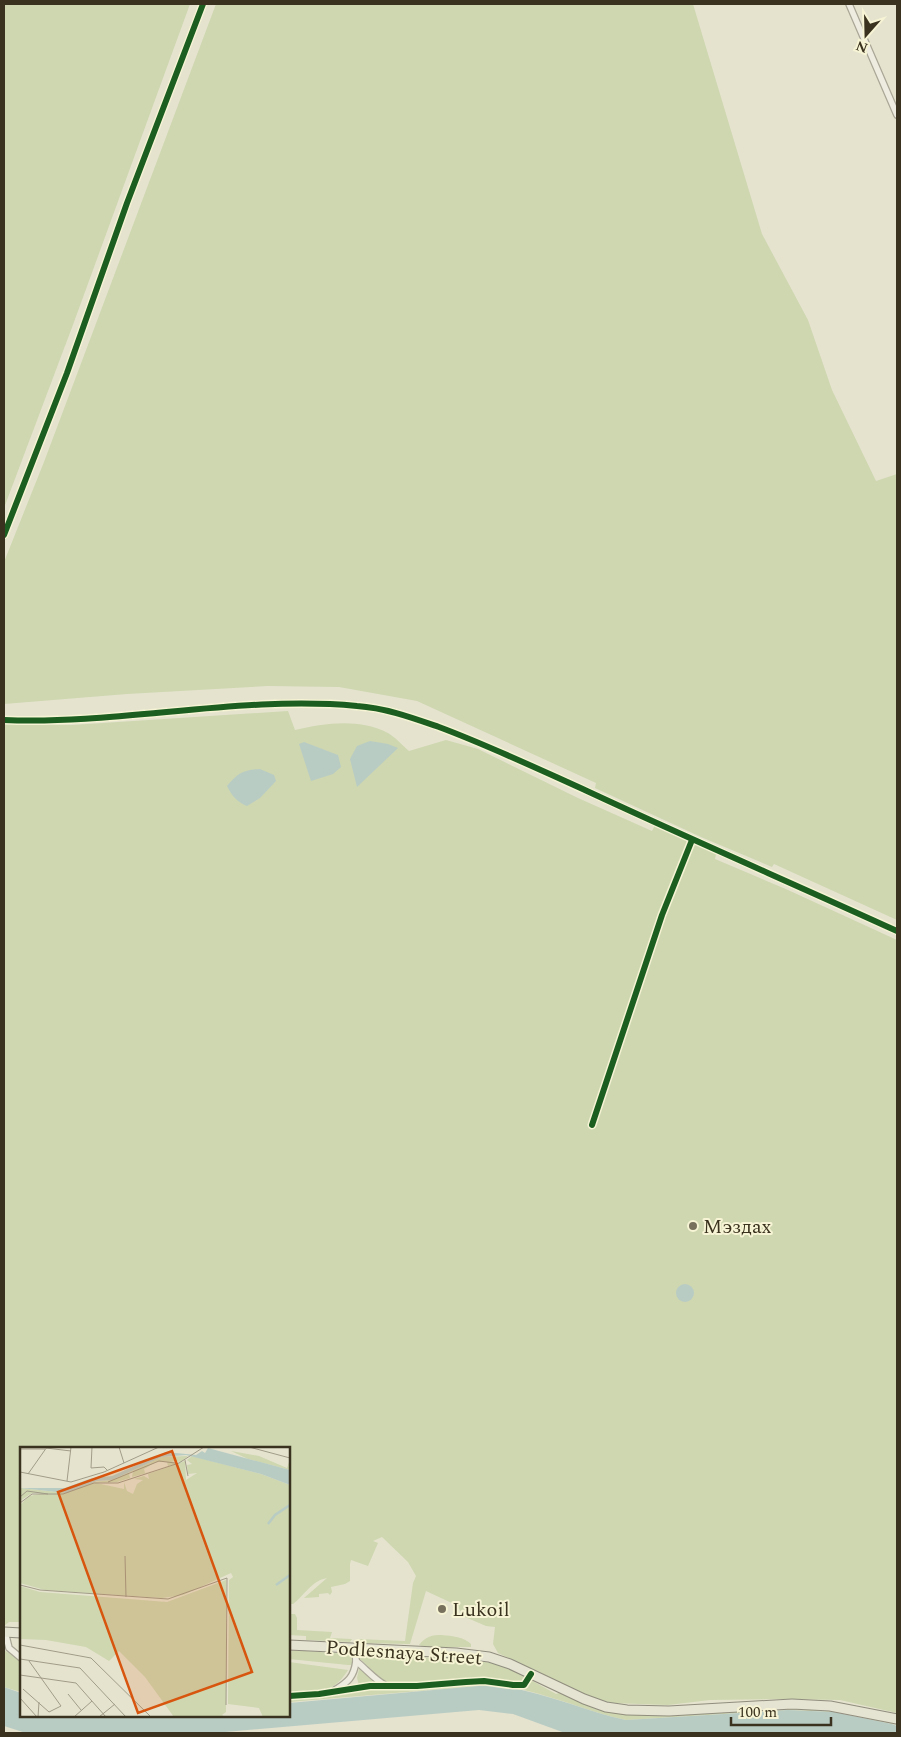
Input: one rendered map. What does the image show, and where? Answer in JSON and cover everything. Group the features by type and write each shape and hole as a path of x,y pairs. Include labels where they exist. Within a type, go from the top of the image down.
{"main road":[{"path":"4,1632 20,1633"},
{"name":"Podlesnaya Street","path":"290,1646 456,1653 489,1657 584,1699 606,1707 627,1710 669,1711 792,1704 830,1706 869,1712 897,1719"}],"street":[{"path":"4,535 67,373 127,204 203,4"},
{"path":"849,4 897,115"},
{"path":"4,720 95,718 221,707 306,703 360,706 405,715 471,739 897,931"},
{"path":"592,1125 662,915 692,840"},
{"path":"4,1632 9,1648 20,1655"},
{"path":"331,1692 347,1683 351,1678 356,1662 355,1649"},
{"path":"356,1662 371,1673 380,1683 389,1687"},
{"path":"290,1696 319,1694 370,1686 389,1687 484,1681 524,1685 531,1674"}],"green space":[{"path":"4,4 190,4 4,508"},
{"path":"216,4 693,4 762,234 808,320 832,390 876,481 897,474 897,920 774,864 772,867 701,837 595,788 596,783 417,701 339,687 268,686 127,694 4,704 4,562 44,462"},
{"path":"288,711 295,730 318,725 342,723 366,725 388,733 409,751 446,740 478,749 578,798 652,831 655,825 716,854 715,859 897,940 897,1713 840,1700 710,1700 668,1705 612,1703 591,1697 498,1653 493,1644 495,1627 486,1626 465,1617 456,1605 426,1591 410,1644 357,1643 358,1639 405,1641 413,1583 416,1576 408,1562 382,1537 373,1541 378,1543 368,1566 351,1560 350,1581 331,1587 332,1592 330,1595 328,1593 319,1594 319,1597 304,1598 327,1578 321,1580 312,1585 293,1604 290,1604 290,1447 20,1447 20,1622 9,1622 4,1626 4,724 72,725"},
{"path":"290,1614 295,1614 297,1618 297,1630 332,1632 330,1638 352,1639 350,1642 306,1640 306,1636 290,1635"},
{"path":"442,1635 458,1637 471,1644 471,1647 425,1647 419,1645 429,1637"},
{"path":"4,1650 20,1660 20,1692 4,1687"},
{"path":"292,1650 348,1654 354,1661 352,1665 348,1665 290,1659"},
{"path":"362,1655 462,1659 493,1663 511,1669 556,1694 559,1693 570,1697 658,1715 758,1709 831,1710 889,1721 897,1725 835,1712 788,1710 626,1720 541,1694 489,1685 290,1702 290,1698 323,1696 372,1688 383,1689 373,1671 360,1659"},
{"path":"290,1662 348,1670 336,1684 323,1690 290,1691"},
{"path":"359,1669 363,1669 371,1676 373,1683 359,1685 357,1678"}],"shaded area":[{"path":"370,741 398,748 357,787 350,759 357,746"},
{"path":"304,742 338,755 341,767 333,774 311,781 299,744"},
{"path":"260,769 274,775 276,781 260,798 247,806 240,803 227,786 241,773"},
{"path":"685,1284 691,1287 694,1293 691,1299 685,1302 679,1299 676,1293 679,1287"},
{"path":"489,1685 524,1690 626,1720 788,1710 834,1712 892,1724 897,1726 897,1733 565,1733 513,1714 479,1710 214,1733 26,1733 4,1726 4,1687 20,1693 20,1717 290,1717 290,1703"}],"cycle path":[{"path":"4,535 67,373 127,203 203,4"},
{"path":"4,720 92,718 269,704 357,706 389,711 439,727 495,750 897,931"},
{"path":"592,1125 662,915 692,840"},
{"path":"290,1696 319,1694 370,1686 417,1686 484,1681 524,1685 531,1674"}],"place":[{"name":"Мэздах","path":"693,1226"},
{"name":"Lukoil","path":"442,1609"}]}
